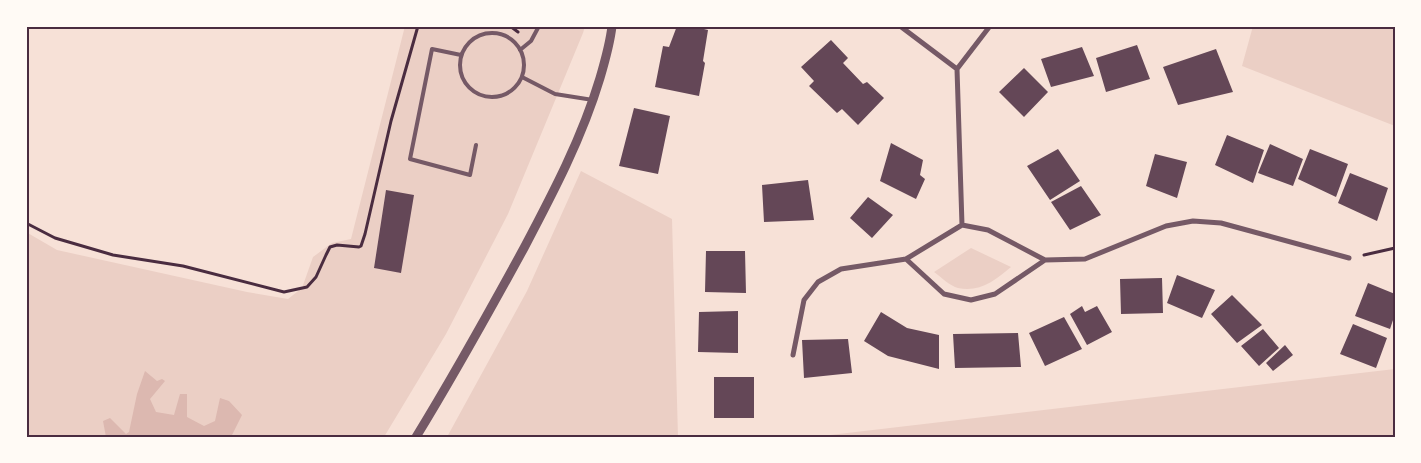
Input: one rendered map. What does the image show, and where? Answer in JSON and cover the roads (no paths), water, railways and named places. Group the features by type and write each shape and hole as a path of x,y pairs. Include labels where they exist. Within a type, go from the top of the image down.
{"street":[{"path":"416,437 457,370 550,200 575,147 594,100 610,44 612,26"},
{"path":"900,26 957,69"},
{"path":"962,224 957,69 990,26"},
{"path":"793,355 804,300 818,282 841,270 906,259 962,224 988,230 1044,260 1085,259 1166,226 1193,221 1221,223 1349,258"},
{"path":"906,259 944,294 970,300 995,294 1044,260"}],"lane":[{"path":"520,50 531,41 538,26"},
{"path":"496,33 516,43 520,50 524,62 524,72 520,82 513,90 505,95 494,98 484,97 475,93 467,86 462,77 461,55 467,45 475,38 485,34 496,33"},
{"path":"461,55 432,49 410,159 470,175 476,145"},
{"path":"522,77 555,94 594,100"}]}
